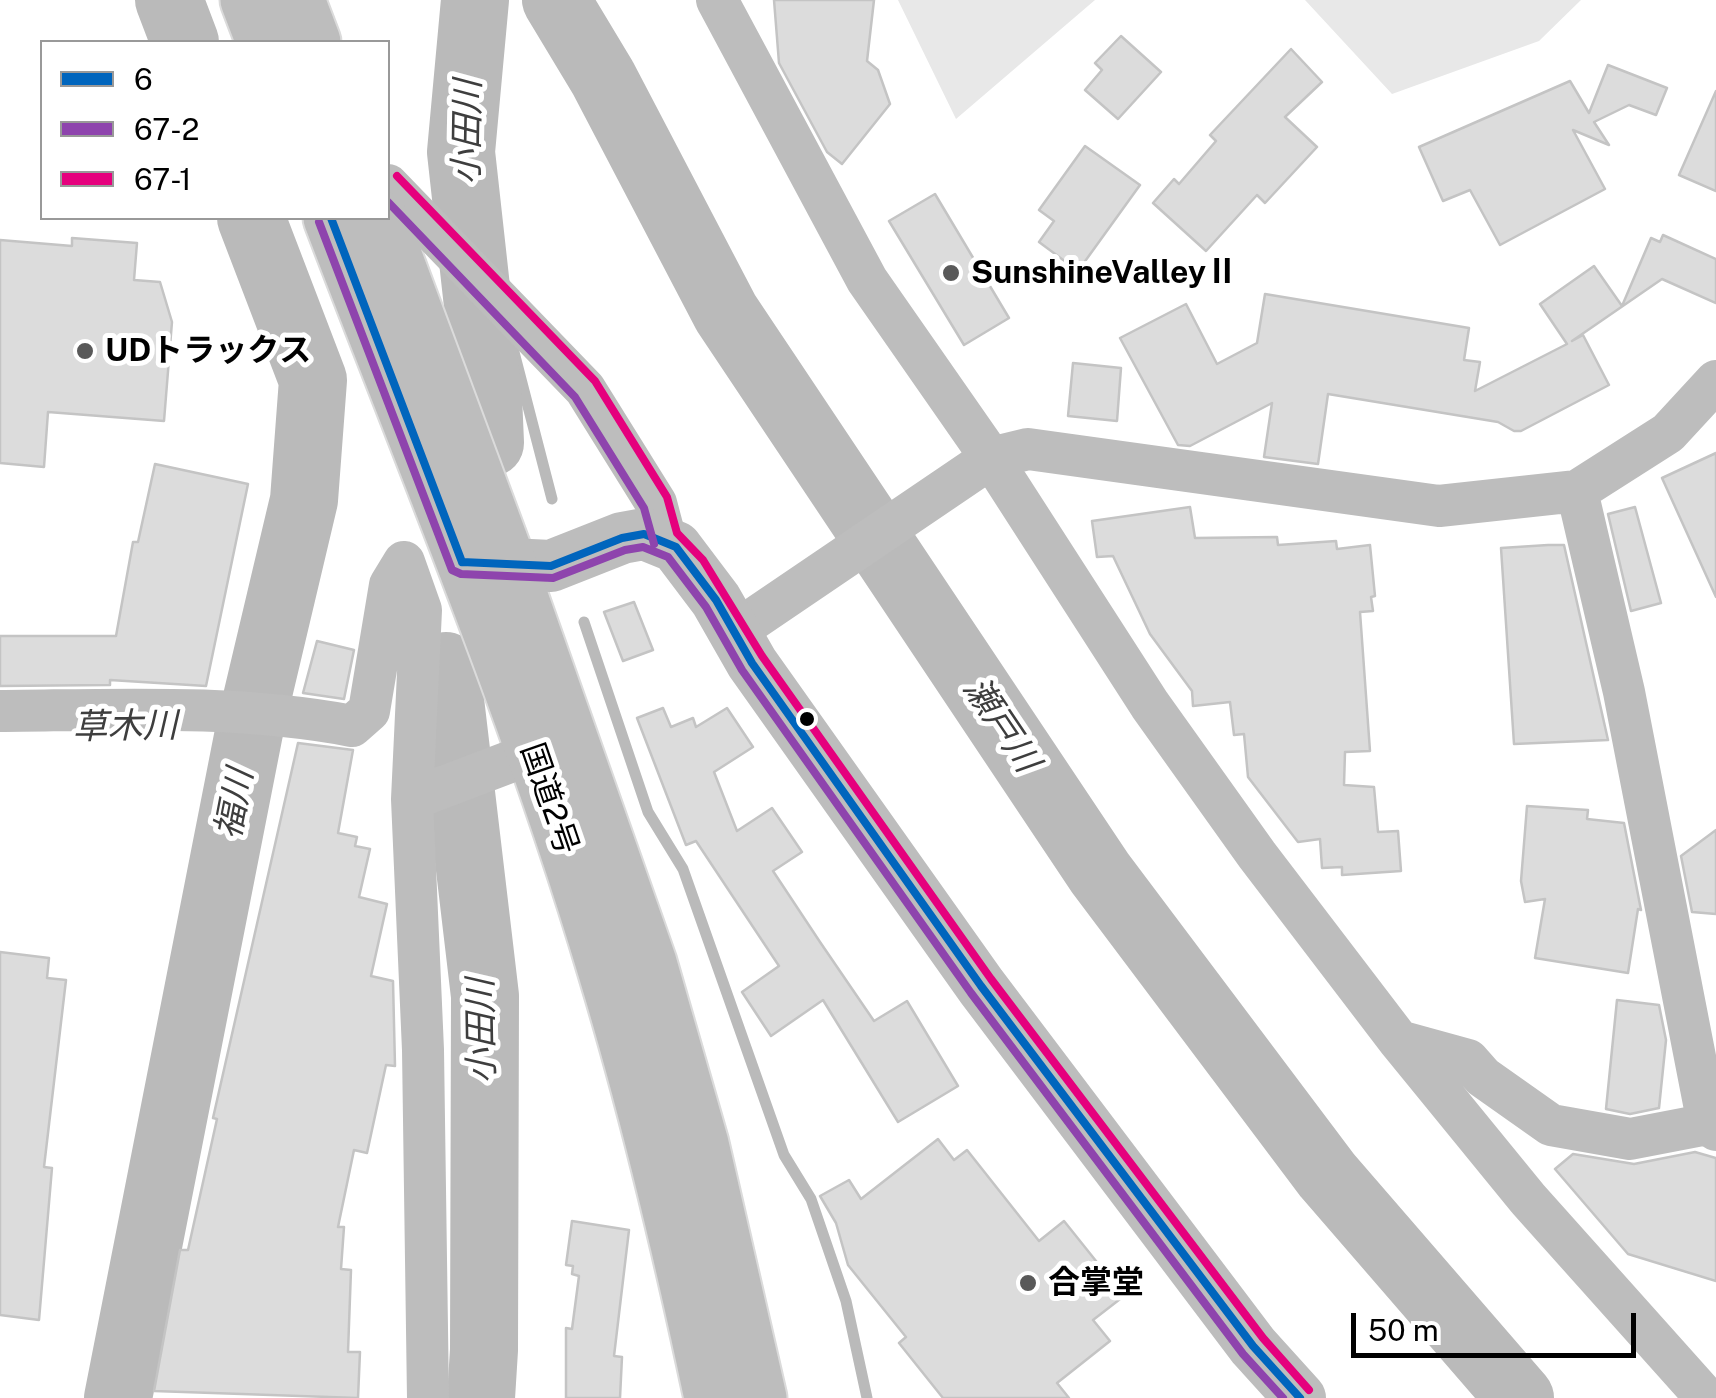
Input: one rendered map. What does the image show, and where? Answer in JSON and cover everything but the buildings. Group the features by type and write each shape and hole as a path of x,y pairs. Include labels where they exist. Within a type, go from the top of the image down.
{"highway":[{"path":"248,0 263,40"},
{"path":"297,0 312,40"},
{"name":"国道2号","path":"332,220 485,563 552,745 649,962 701,1144 759,1398"},
{"name":"国道2号","path":"404,222 485,563"},
{"name":"国道2号","path":"552,745 712,1398"}],"street":[{"path":"718,0 866,280 984,463 1150,705 1398,1041 1528,1198 1706,1398"},
{"path":"390,190 404,222 586,389 656,504 666,541"},
{"path":"750,622 984,463 1028,449 1438,506 1577,491 1668,433 1716,381"},
{"path":"1398,1041 1468,1060 1482,1077 1551,1125 1630,1139 1712,1127 1624,692 1577,491"},
{"path":"404,562 551,566 622,538 644,534 666,541 693,566 750,622 981,986 1253,1346 1300,1398"},
{"path":"0,711 224,710 300,716 352,726 369,711 390,585 404,562"},
{"path":"404,562 421,610 428,1398"},
{"path":"421,796 552,745"}],"shaded area":[{"path":"898,0 1095,0 956,119"},
{"path":"1305,0 1581,0 1539,41 1392,94"}],"waterway":[{"name":"福川","path":"169,0 184,40"},
{"name":"小田川","path":"475,0 461,152 490,443"},
{"name":"瀬戸川","path":"556,0 603,78 726,313 1100,873 1327,1175 1520,1398"},
{"path":"464,183 490,268"},
{"name":"福川","path":"118,1398 249,732 304,500 313,380 252,220"},
{"path":"508,329 552,499"},
{"path":"584,622 648,812 683,869 784,1155 811,1199 846,1301 867,1398"},
{"name":"小田川","path":"446,666 485,996 481,1398"}],"transit line":[{"name":"67-1","path":"397,176 595,381 667,497 677,533 703,560 762,656 991,979 1263,1338 1309,1390"},
{"name":"67-2","path":"390,204 575,397 644,508 654,544"},
{"name":"6","path":"332,220 462,562"},
{"name":"67-2","path":"319,222 452,570 461,574 553,578 625,550 643,547 668,557 706,607 742,670 971,993 1243,1354 1283,1398"},
{"name":"6","path":"462,562 551,566 622,538 644,534 676,547 716,600 752,663 981,986 1253,1346 1300,1398"}],"place":[{"name":"SunshineValleyⅡ","path":"951,273"},
{"name":"UDトラックス","path":"85,351"},
{"name":"合掌堂","path":"1028,1283"}],"water label":[{"name":"草木川","path":"125,727"}]}
